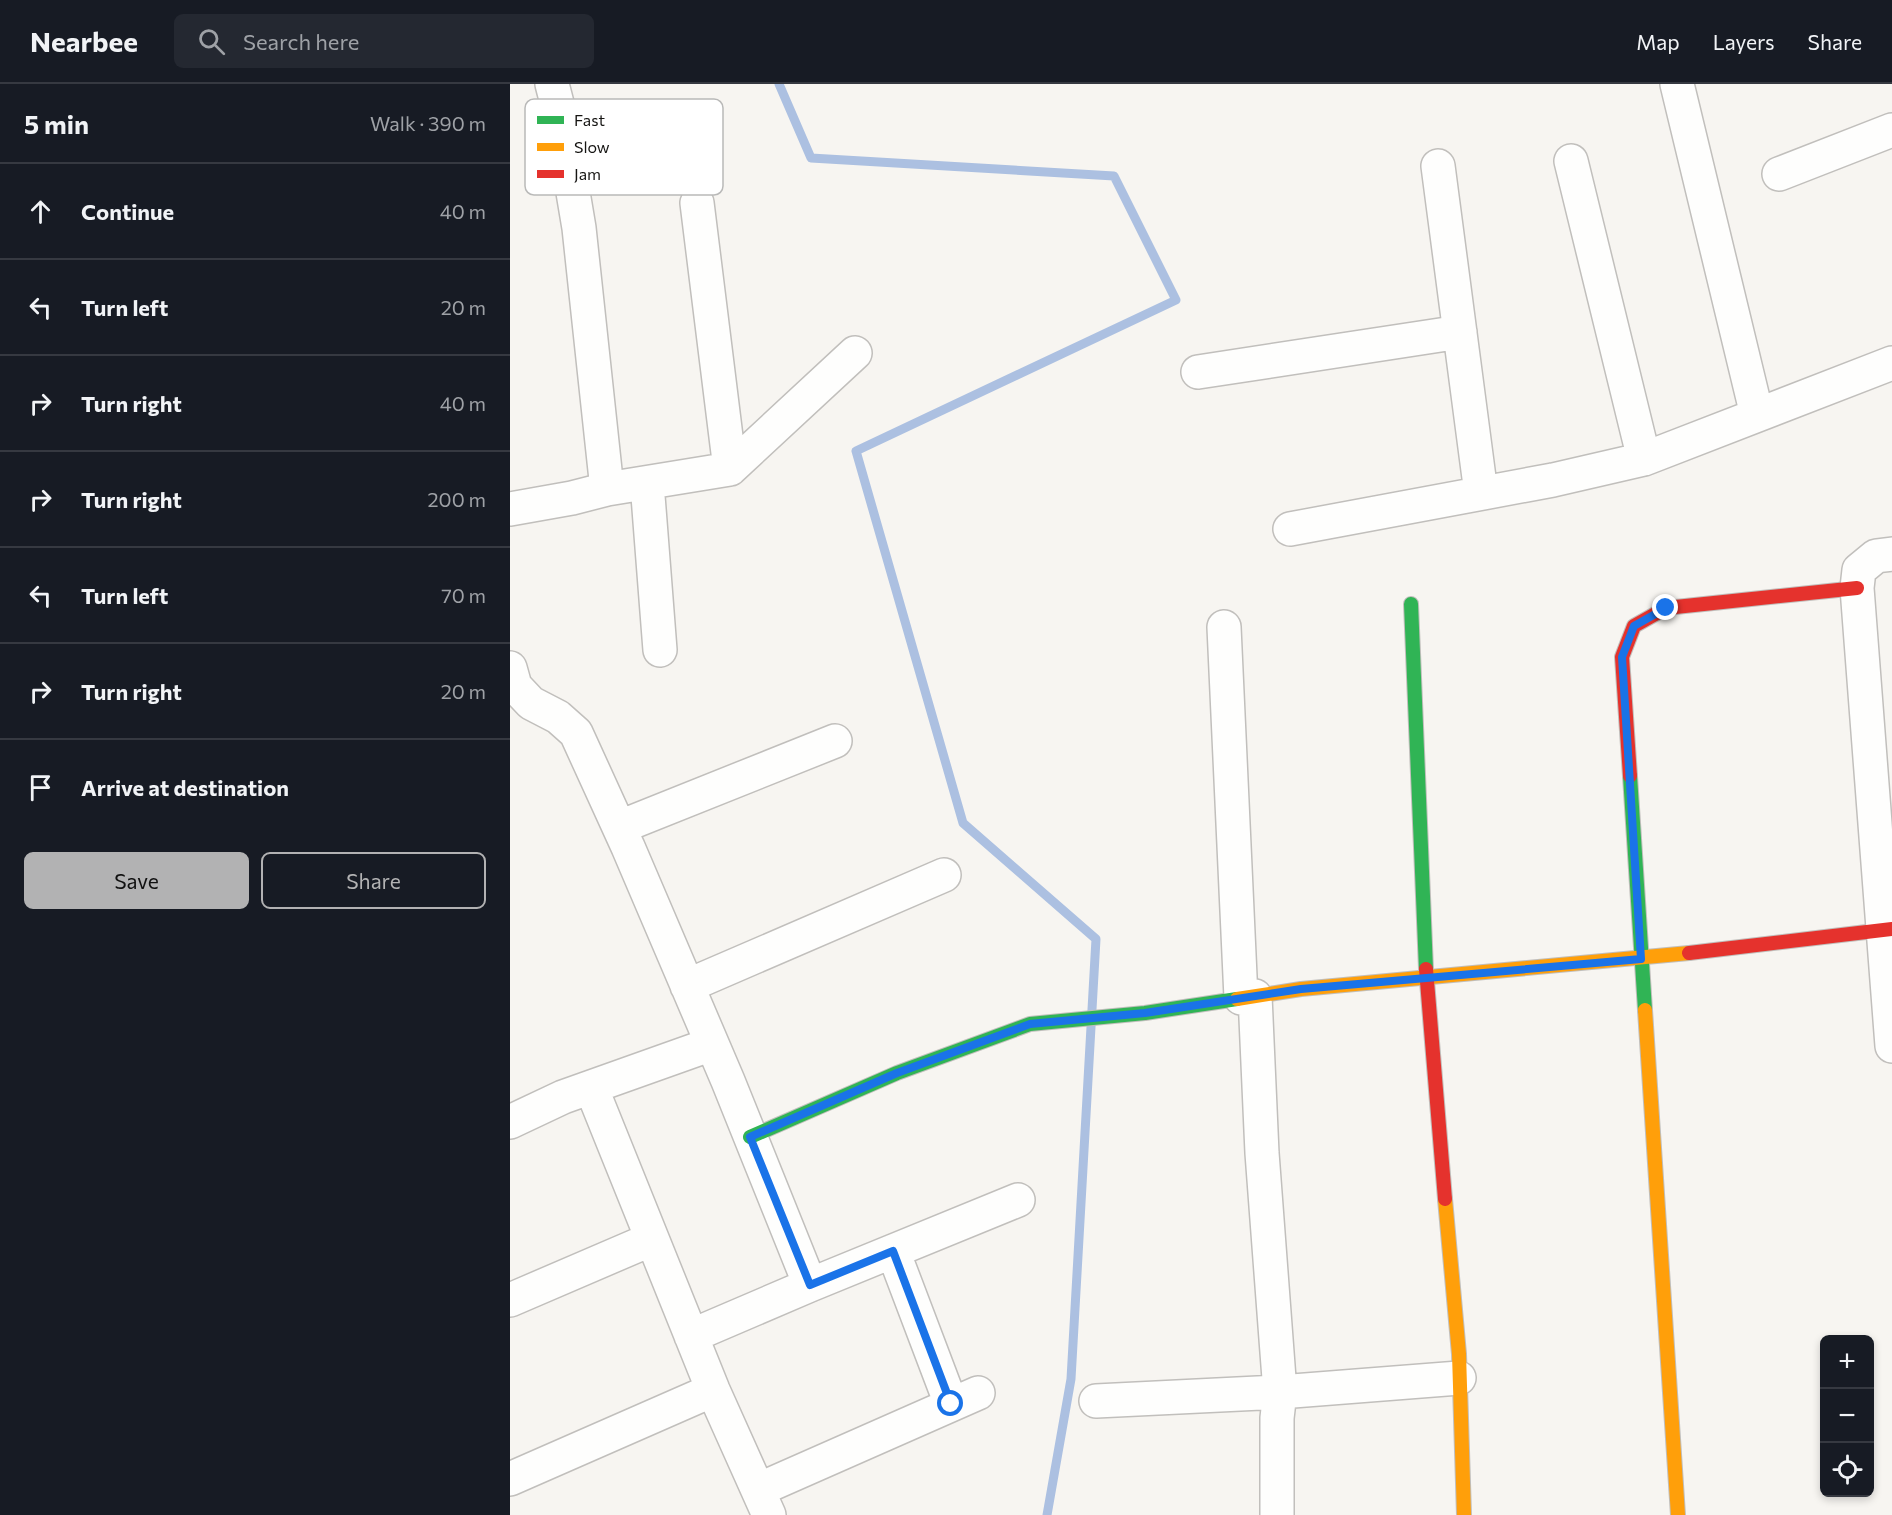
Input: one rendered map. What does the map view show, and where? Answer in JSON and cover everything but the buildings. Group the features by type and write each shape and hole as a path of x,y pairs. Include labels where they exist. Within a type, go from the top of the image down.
{"street":[{"path":"552,84 556,99"},
{"path":"1677,84 1757,415"},
{"path":"1779,174 1892,130"},
{"path":"1571,161 1644,459"},
{"path":"1438,166 1481,493"},
{"path":"573,195 607,489"},
{"path":"697,203 730,470"},
{"path":"1198,372 1460,332"},
{"path":"510,508 572,498 607,489 730,470 855,353"},
{"path":"1290,530 1553,480 1644,459 1892,363"},
{"path":"647,483 660,650"},
{"path":"1892,554 1876,556 1859,570 1857,588 1888,930 1892,1046"},
{"path":"1678,1515 1622,657 1634,626 1666,608 1857,588"},
{"path":"1412,604 1426,978 1458,1342 1464,1515"},
{"path":"1224,627 1248,997 1280,1392 1276,1418 1277,1515"},
{"path":"510,668 515,686 531,702 558,717 576,733 620,827 712,1044 810,1285"},
{"path":"620,827 835,741"},
{"path":"687,986 944,874"},
{"path":"750,1137 897,1073 1030,1024 1145,1013 1301,989 1641,959 1888,930"},
{"path":"510,1122 563,1097 712,1044"},
{"path":"591,1087 713,1390 764,1502 965,1398 893,1251"},
{"path":"692,1336 1018,1200"},
{"path":"510,1300 652,1239"},
{"path":"1096,1401 1280,1392 1459,1378"},
{"path":"510,1479 713,1390"}],"waterway":[{"path":"779,84 811,158 1114,176 1176,300 856,451 963,823 1096,939 1071,1379 1047,1515"}],"traffic: fast":[{"path":"1411,604 1426,969"},
{"path":"1630,776 1645,1010"},
{"path":"750,1137 897,1073 1030,1024 1145,1013 1237,999"}],"traffic: slow":[{"path":"1237,999 1301,989 1689,953"},
{"path":"1645,1010 1678,1515"},
{"path":"1445,1199 1459,1354 1464,1515"}],"traffic: jam":[{"path":"1630,776 1622,657 1634,626 1666,608 1857,588"},
{"path":"1689,953 1892,929"},
{"path":"1426,969 1445,1199"}],"route":[{"path":"951,1404 893,1251 810,1285 750,1137 897,1073 1030,1024 1145,1013 1301,989 1641,959 1622,657 1634,626 1666,608"}]}
